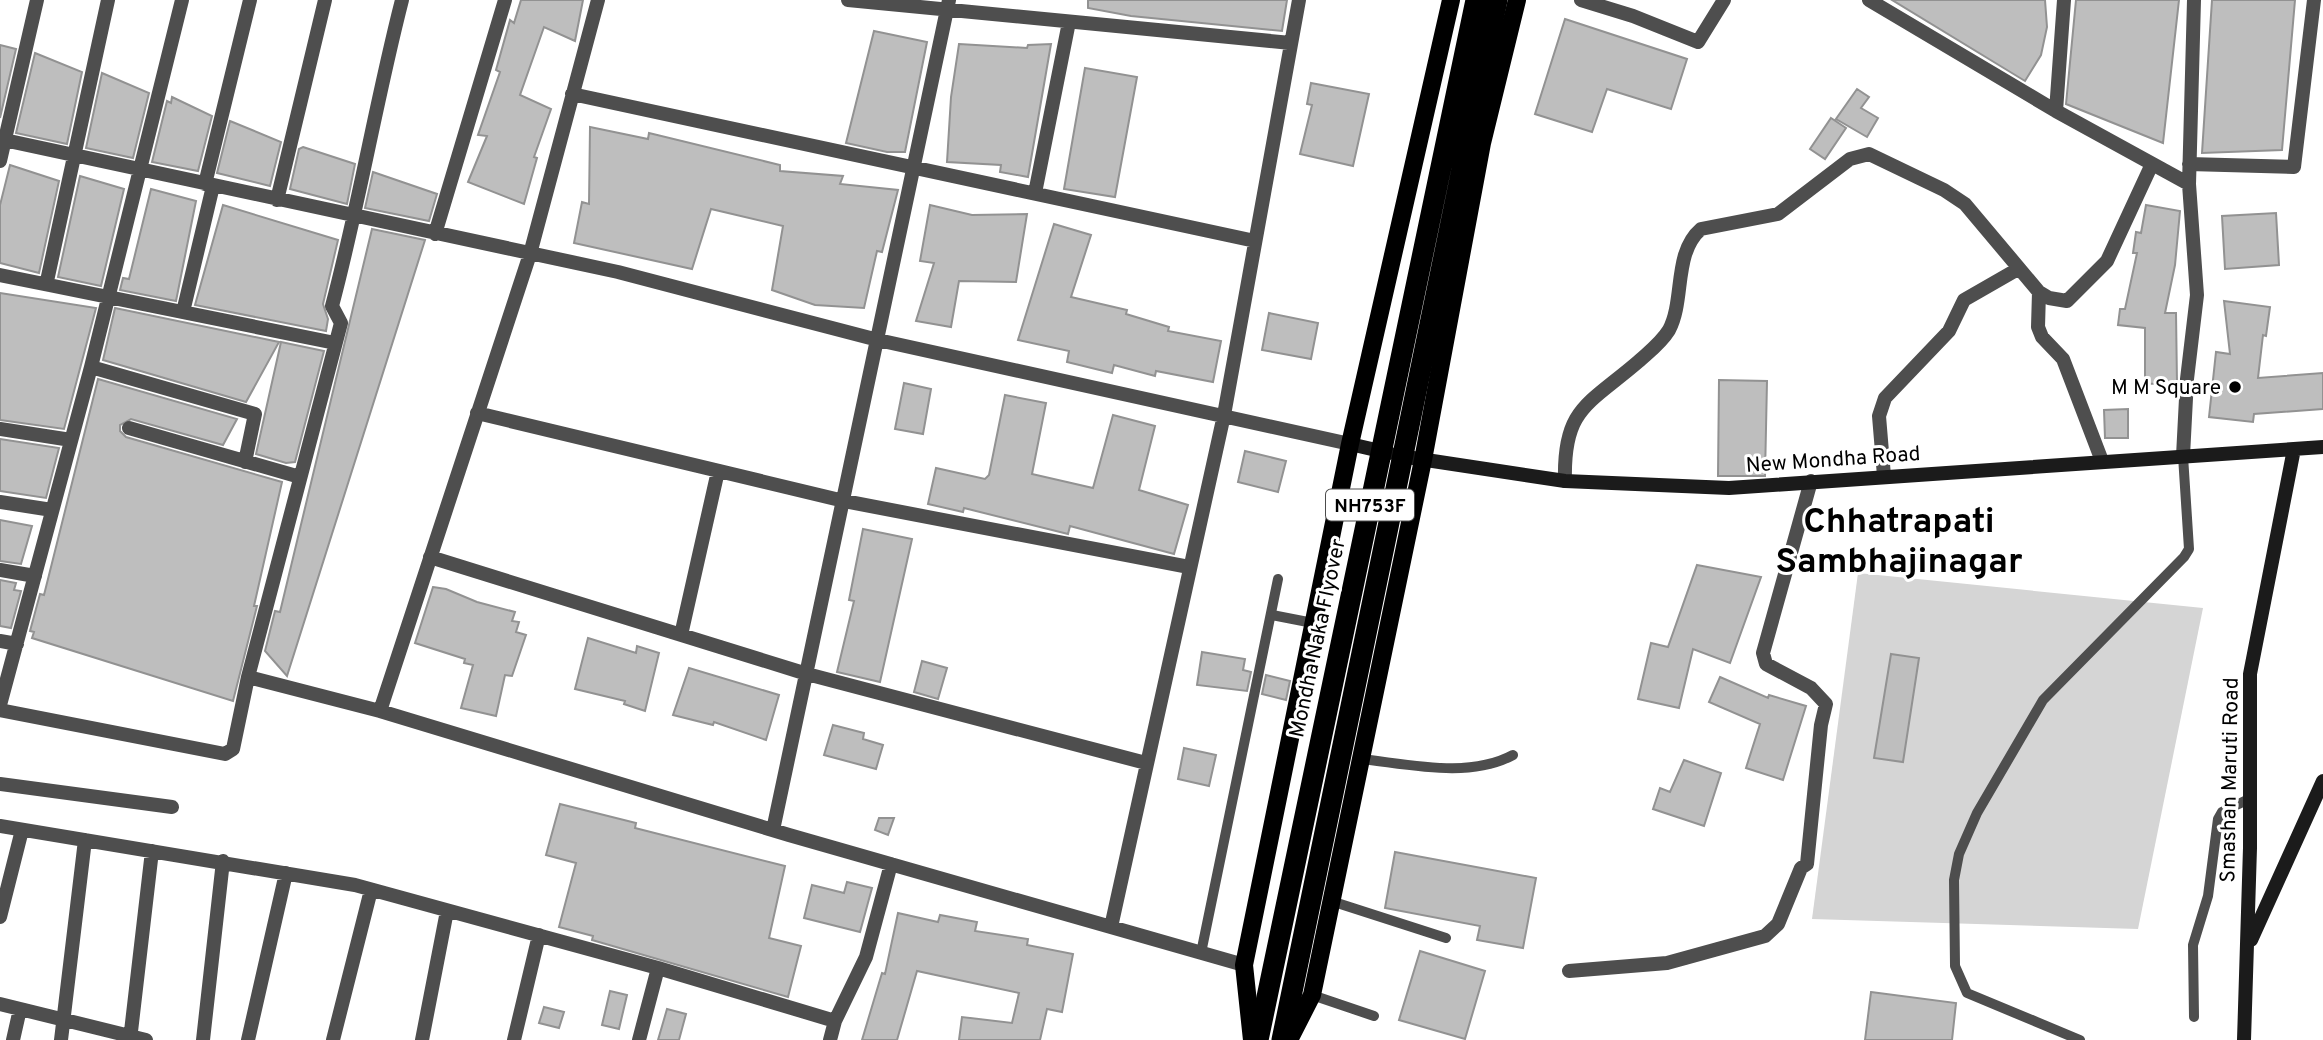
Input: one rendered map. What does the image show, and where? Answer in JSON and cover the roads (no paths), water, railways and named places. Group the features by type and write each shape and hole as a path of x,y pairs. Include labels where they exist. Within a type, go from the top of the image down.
{"highway":[{"name":"Mondha Naka Flyover","path":"1258,1040 1476,0"},
{"name":"NH753F","path":"1282,1040 1302,997 1497,0"}],"main road":[{"path":"1252,1040 1244,965 1350,444 1451,0"},
{"path":"1289,1040 1331,901 1423,460 1482,143 1517,0"}],"street":[{"path":"0,161 2,140 37,0"},
{"path":"49,285 47,274 108,0"},
{"path":"0,705 91,367 181,0"},
{"path":"183,312 250,0"},
{"path":"277,200 325,0"},
{"path":"0,710 225,754 233,750 248,677 341,323 332,306 356,217 387,58 402,0"},
{"path":"435,234 505,0"},
{"path":"380,711 530,254 598,0"},
{"path":"848,0 948,5 1069,22 1291,44"},
{"path":"1111,927 1224,415 1299,0"},
{"path":"1581,0 1633,16 1698,42 1724,0"},
{"path":"1868,0 2056,111 2189,184"},
{"path":"2056,111 2064,0"},
{"path":"2183,456 2187,379 2197,295 2189,184 2194,0"},
{"path":"2189,164 2294,167 2314,0"},
{"path":"773,830 948,5"},
{"path":"1035,193 1069,22"},
{"path":"572,94 1255,241"},
{"path":"2,140 618,272 878,340 1350,444"},
{"path":"1565,481 1564,449 1576,415 1658,344 1669,329 1687,246 1694,234 1710,226 1778,214 1859,154 1879,158 1965,204 2039,292 2049,298 2067,301 2106,261 2152,164"},
{"path":"1884,476 1879,416 1885,398 1949,331 1964,300 2018,269"},
{"path":"0,275 335,343"},
{"path":"2039,292 2038,327 2042,337 2063,359 2102,461"},
{"path":"91,367 255,414 245,461"},
{"path":"477,414 844,501 1189,567"},
{"path":"129,428 300,477"},
{"path":"0,429 71,440"},
{"name":"New Mondha Road","path":"1350,444 1423,460 1565,481 1729,488 2323,447"},
{"name":"Smashan Maruti Road","path":"2245,1040 2251,798 2250,674 2294,449"},
{"path":"681,635 718,471"},
{"path":"1569,971 1667,962 1765,936 1778,924 1801,868 1807,864 1821,725 1826,704 1811,688 1766,664 1763,653 1811,481"},
{"path":"0,502 52,510"},
{"path":"430,557 807,674 1146,763"},
{"path":"0,570 35,576"},
{"path":"0,641 16,644"},
{"path":"248,677 380,711 773,830 1244,965"},
{"path":"2248,948 2323,781"},
{"path":"0,784 172,807"},
{"path":"0,826 223,861 371,890 658,968 835,1021"},
{"path":"0,917 22,830"},
{"path":"61,1040 85,840"},
{"path":"130,1038 152,850"},
{"path":"203,1040 223,861"},
{"path":"830,1040 835,1021 866,957 891,864"},
{"path":"248,1040 286,873"},
{"path":"333,1040 371,890"},
{"path":"422,1040 447,911"},
{"path":"514,1040 538,936"},
{"path":"639,1040 658,968"},
{"path":"0,1004 146,1040"},
{"path":"13,1040 20,1009"}],"lane":[{"path":"2080,1040 1967,993 1955,967 1954,880 1959,854 1976,813 2043,700 2189,549 2183,456"},
{"path":"1201,953 1278,579"},
{"path":"1272,615 1313,623"},
{"path":"1361,759 1431,767 1479,766 1501,762 1513,755"},
{"path":"2193,1017 2193,945 2206,910 2218,819 2222,811 2251,798"},
{"path":"1331,901 1446,939"},
{"path":"1302,997 1374,1016"}],"place":[{"name":"M M Square","path":"2235,387"}],"district":[{"name":"Chhatrapati Sambhajinagar","path":"1899,540"}]}
